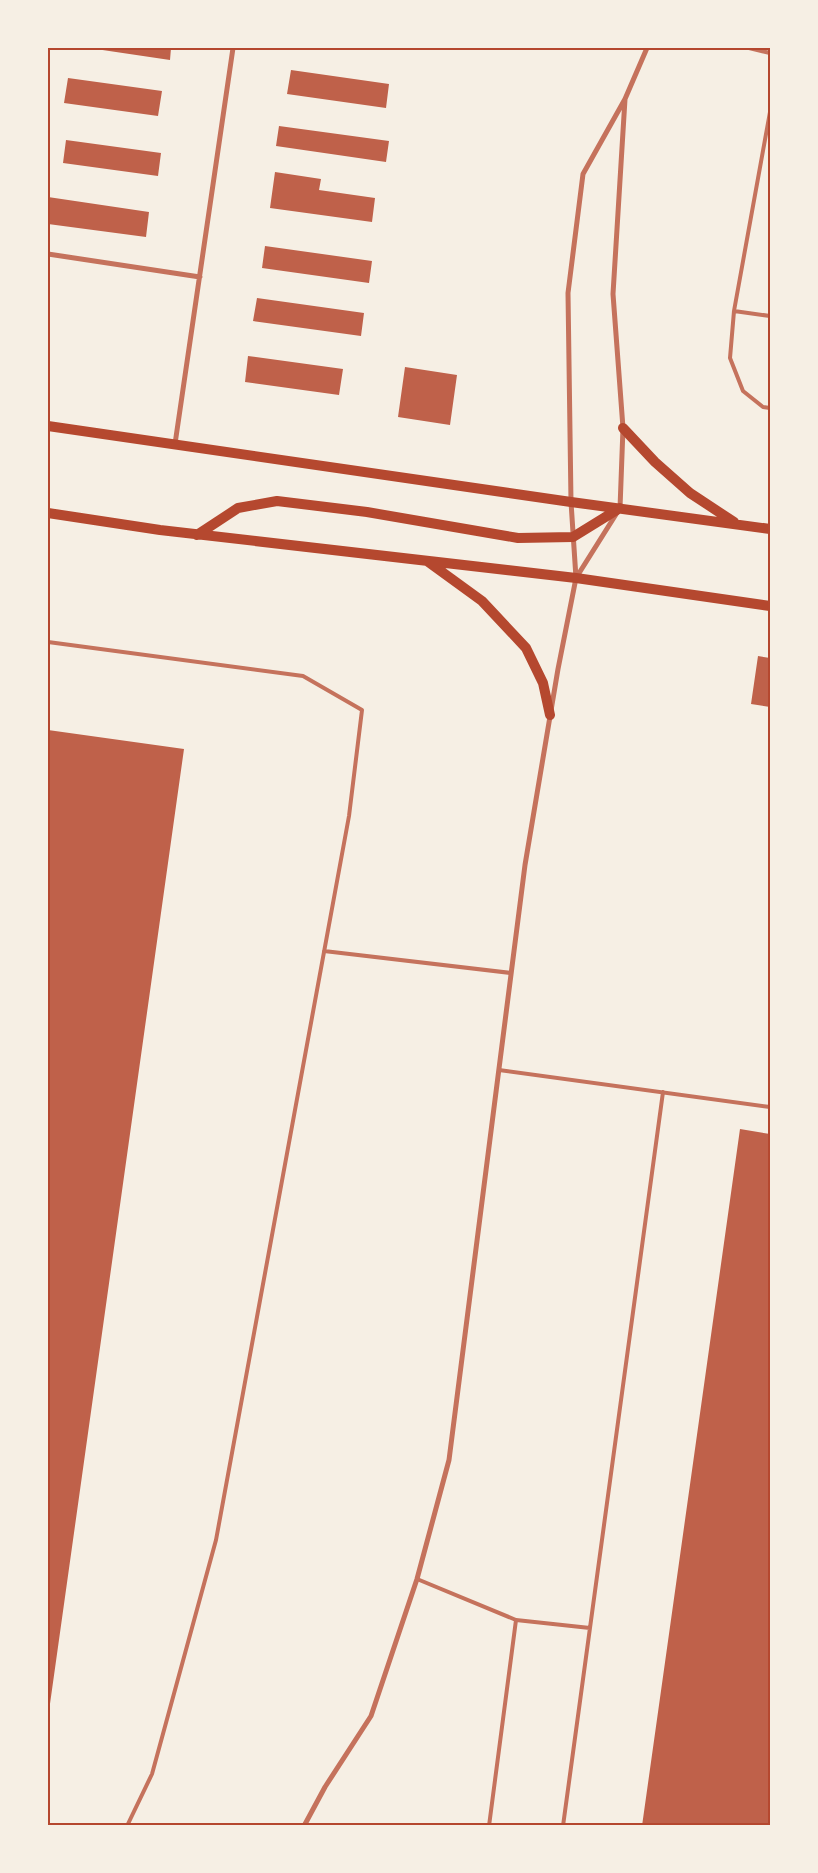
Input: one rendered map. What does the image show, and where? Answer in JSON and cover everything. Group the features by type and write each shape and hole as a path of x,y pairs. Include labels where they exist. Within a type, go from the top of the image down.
{"main road":[{"path":"48,426 770,529"},
{"path":"623,428 655,462 690,493 737,524"},
{"path":"197,534 238,508 277,501 367,512 518,538 573,536 620,508"},
{"path":"48,513 197,534 576,578 770,606"},
{"path":"426,561 482,601 526,648 543,682 550,715"}],"street":[{"path":"175,445 233,48"},
{"path":"304,1826 325,1787 371,1716 417,1579 449,1460 525,865 550,715 576,578 571,502 568,293 582,183 584,174 625,99 647,48"},
{"path":"576,578 620,508 623,428 613,294 625,99"},
{"path":"48,254 200,277"}],"lane":[{"path":"750,48 770,53"},
{"path":"770,112 734,311 730,358 742,391 763,407 770,408"},
{"path":"734,311 770,316"},
{"path":"48,642 303,676 362,710 349,816 216,1540 152,1774 127,1826"},
{"path":"324,951 511,973"},
{"path":"499,1070 770,1107"},
{"path":"563,1826 663,1092"},
{"path":"417,1579 516,1620 590,1628"},
{"path":"489,1826 516,1620"}],"building":[{"path":"89,48 171,48 170,60"},
{"path":"291,70 389,84 386,108 287,94"},
{"path":"68,78 162,91 158,116 64,103"},
{"path":"279,126 389,141 386,162 276,146"},
{"path":"66,140 161,153 158,176 63,163"},
{"path":"275,172 321,179 319,190 375,198 372,222 270,208"},
{"path":"48,197 149,212 146,237 48,224"},
{"path":"265,246 372,261 369,283 262,268"},
{"path":"257,298 364,313 361,336 253,321"},
{"path":"248,356 343,369 339,395 245,382"},
{"path":"405,367 457,375 450,425 398,417"},
{"path":"758,656 770,658 770,707 751,704"},
{"path":"48,730 184,749 49,1711 48,1711"},
{"path":"740,1129 770,1134 770,1826 642,1826"}]}
